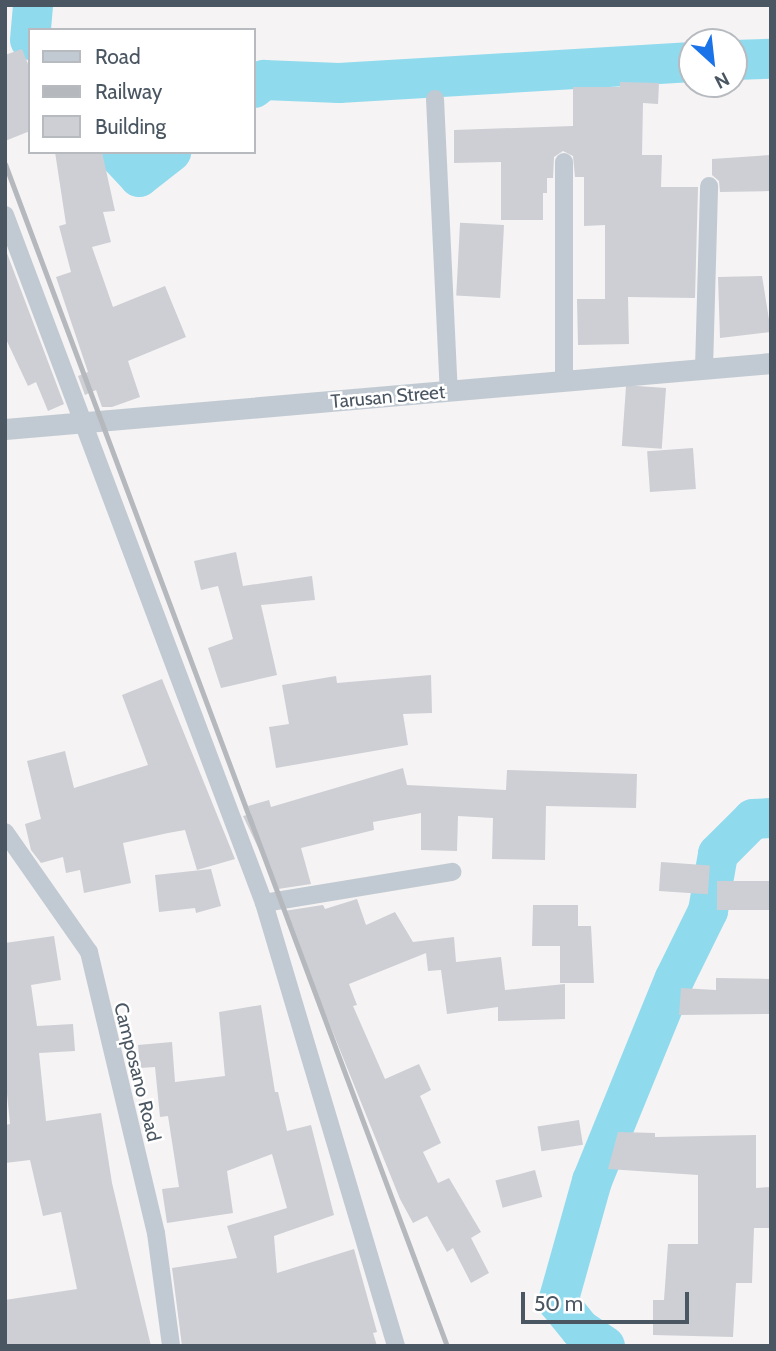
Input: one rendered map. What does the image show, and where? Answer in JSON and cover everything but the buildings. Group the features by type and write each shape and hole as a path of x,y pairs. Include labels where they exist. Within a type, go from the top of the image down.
{"street":[{"path":"435,99 449,393"},
{"path":"564,162 564,381"},
{"path":"704,369 709,186"},
{"path":"5,215 85,421 264,903 396,1346"},
{"name":"Tarusan Street","path":"5,429 449,393 771,363"},
{"name":"Camposano Road","path":"9,841 89,952 156,1233 171,1346"},
{"path":"264,903 452,872"}],"waterway":[{"path":"31,28 33,5"},
{"path":"748,60 771,59"},
{"path":"256,86 264,80 339,83 678,63"},
{"path":"118,154 139,177 168,154"},
{"path":"605,1346 580,1329 558,1302 592,1181 675,978 708,911 718,854 753,819 771,818"}],"railway":[{"path":"5,164 447,1346"}]}
